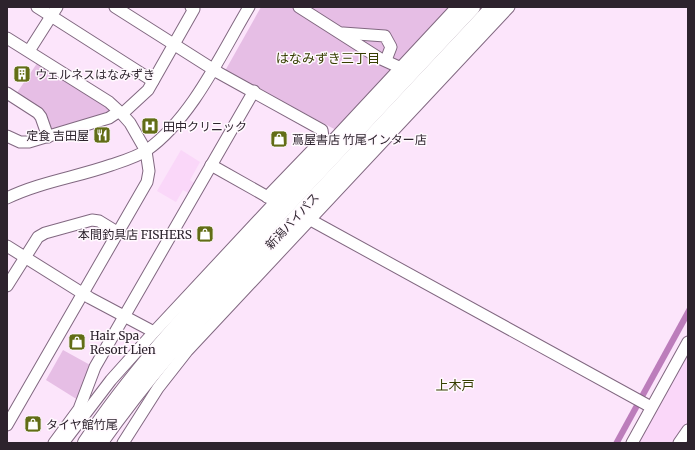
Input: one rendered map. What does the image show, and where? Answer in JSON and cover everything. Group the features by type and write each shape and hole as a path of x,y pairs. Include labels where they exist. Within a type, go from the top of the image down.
{"highway":[{"name":"新潟バイパス","path":"86,443 149,357 256,240 266,226 472,7"},
{"name":"新潟バイパス","path":"99,443 159,364 208,309 232,286 494,7"},
{"path":"75,443 108,397 147,350 251,236 266,226"},
{"path":"111,443 133,409 166,366 232,286"}],"street":[{"path":"37,7 54,12 153,81"},
{"path":"115,7 212,69 319,128 323,133 321,140 274,201"},
{"path":"7,136 20,142 48,137 109,118 120,113 148,90 194,9 190,7"},
{"path":"7,198 27,189 111,165 146,151 160,140 180,119 249,7"},
{"path":"299,7 379,58 401,68"},
{"path":"63,443 111,380 154,332 274,201 458,7"},
{"path":"122,443 158,388 187,352 309,218 509,7"},
{"path":"29,52 54,12"},
{"path":"339,32 385,36 391,47 386,60"},
{"path":"7,38 109,102 130,123 146,151 150,171 147,182 7,425"},
{"path":"54,443 79,409 92,374 254,91"},
{"path":"7,93 38,112 42,117 48,137"},
{"path":"211,165 274,201"},
{"path":"309,218 649,406"},
{"path":"7,286 38,237 45,233 92,220 99,221 117,232"},
{"path":"7,246 82,293 154,332"},
{"path":"632,443 649,406 688,342"},
{"path":"679,443 688,430"}],"shaded area":[{"path":"261,7 454,7 338,131 225,71"},
{"path":"40,59 109,102 109,118 48,137 41,117 14,97"},
{"path":"181,150 200,162 190,180 194,183 188,193 183,190 176,202 157,191"},
{"path":"688,306 688,319 620,443 613,443"},
{"path":"63,350 92,366 78,400 46,380"},
{"path":"688,350 688,443 636,443"}],"place":[{"name":"ウェルネスはなみずき","path":"22,74"},
{"name":"田中クリニック","path":"150,126"},
{"name":"定食 吉田屋","path":"102,135"},
{"name":"蔦屋書店 竹尾インター店","path":"279,139"},
{"name":"本間釣具店 FISHERS","path":"205,234"},
{"name":"Hair Spa Resort Lien","path":"77,342"},
{"name":"タイヤ館竹尾","path":"33,424"}],"district":[{"name":"はなみずき三丁目","path":"328,58"},
{"name":"上木戸","path":"455,385"}]}
